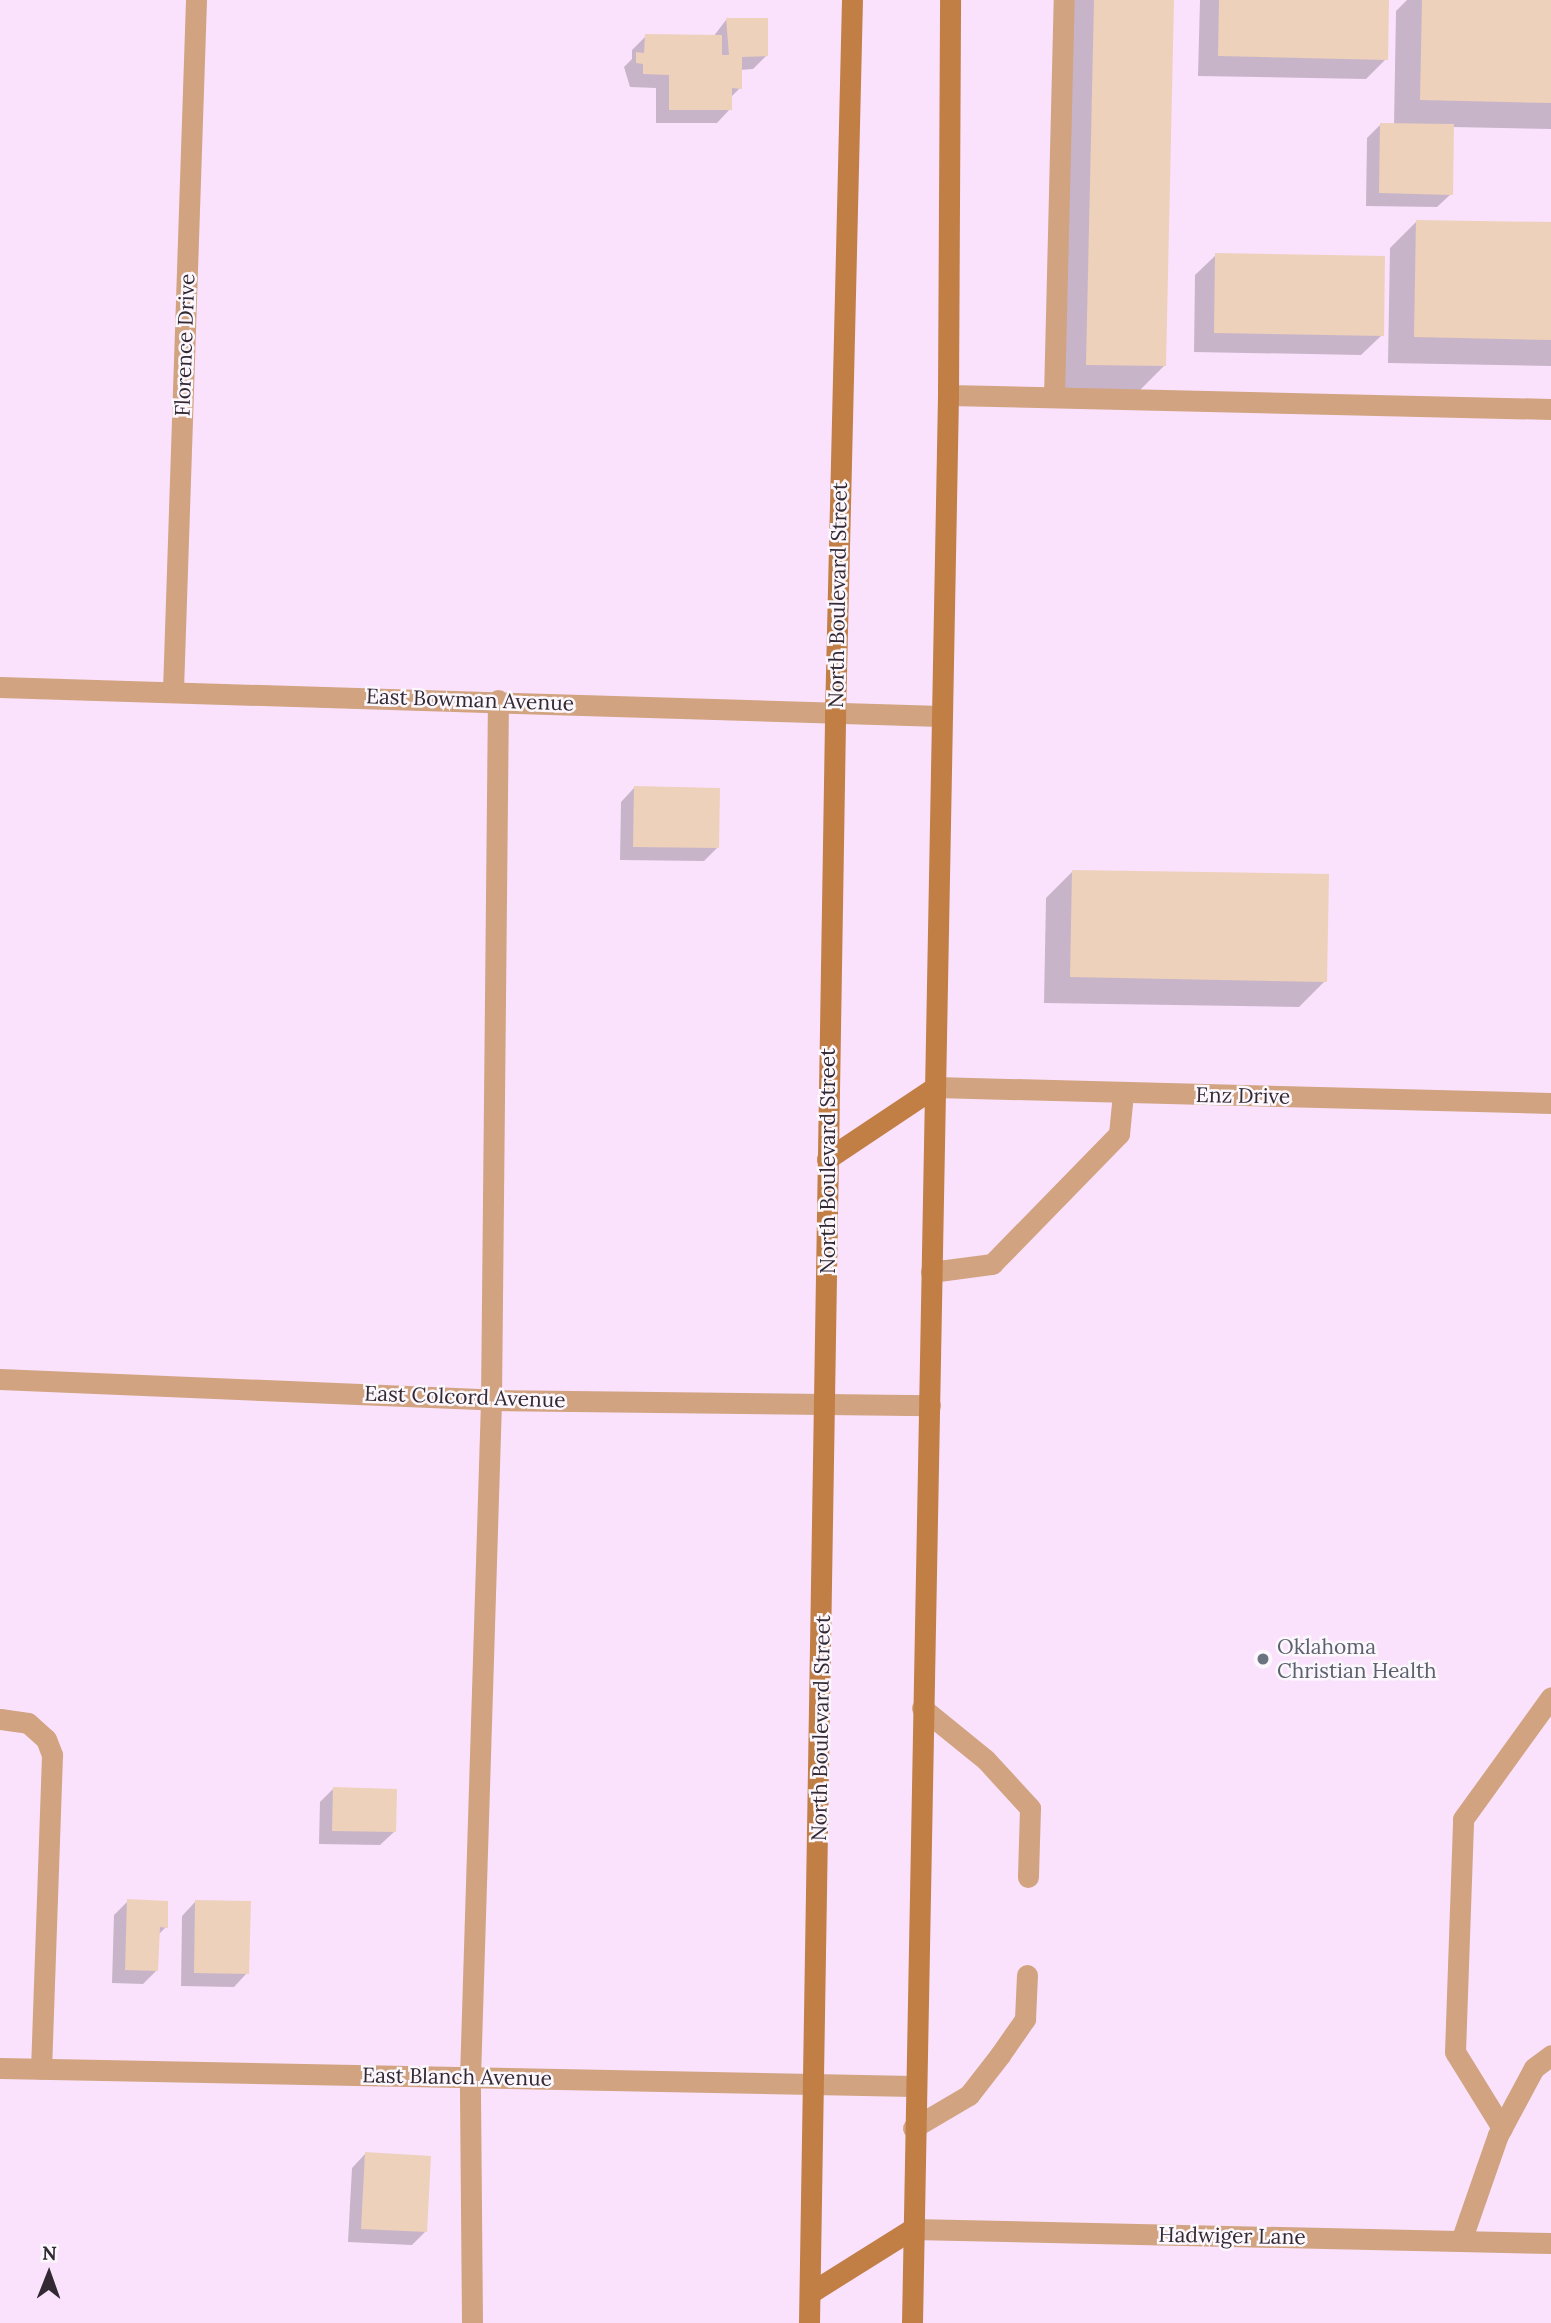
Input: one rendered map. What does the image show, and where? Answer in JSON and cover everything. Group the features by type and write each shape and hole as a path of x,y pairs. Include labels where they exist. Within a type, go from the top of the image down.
{"main road":[{"name":"North Boulevard Street","path":"809,2323 827,1404 827,1159 835,715 852,0"},
{"path":"912,2323 913,2086 930,1405 940,716 948,394 950,0"},
{"path":"827,1159 935,1087"},
{"path":"810,2293 912,2229"}],"street":[{"name":"Florence Drive","path":"173,690 196,0"},
{"path":"1054,397 1064,0"},
{"path":"948,394 1551,409"},
{"name":"East Bowman Avenue","path":"0,687 498,700 835,715 940,716"},
{"path":"472,2323 470,2077 491,1400 498,700"},
{"name":"Enz Drive","path":"935,1087 1551,1103"},
{"path":"931,1272 992,1264 1119,1134 1123,1093"},
{"name":"East Colcord Avenue","path":"0,1379 491,1400 930,1405"},
{"path":"1502,2129 1455,2052 1463,1819 1551,1697"},
{"path":"922,1708 986,1760 1030,1808 1028,1877"},
{"path":"0,1719 28,1723 46,1739 52,1755 41,2069"},
{"path":"913,2128 969,2095 1000,2054 1025,2019 1027,1975"},
{"path":"1461,2241 1502,2129 1534,2068 1551,2055"},
{"name":"East Blanch Avenue","path":"0,2068 913,2086"},
{"name":"Hadwiger Lane","path":"912,2229 1551,2243"}],"building":[{"path":"1094,0 1174,0 1166,366 1086,365"},
{"path":"1219,0 1389,0 1388,60 1218,56"},
{"path":"1422,0 1551,0 1551,103 1420,100"},
{"path":"726,18 768,18 768,56 742,57 742,89 732,88 732,110 669,110 669,75 643,74 643,64 636,63 636,52 644,53 645,34 722,35 722,55 729,55"},
{"path":"1380,123 1454,124 1453,195 1379,193"},
{"path":"1416,220 1551,222 1551,340 1414,337"},
{"path":"1215,253 1385,256 1384,336 1214,333"},
{"path":"634,786 720,788 719,848 633,847"},
{"path":"1072,870 1329,874 1327,982 1070,977"},
{"path":"333,1787 397,1789 396,1832 332,1831"},
{"path":"127,1899 168,1901 168,1928 160,1927 158,1971 125,1970"},
{"path":"195,1900 251,1901 249,1974 194,1973"},
{"path":"365,2152 431,2156 427,2232 361,2229"}],"place":[{"name":"Oklahoma Christian Health","path":"1263,1659"}]}
